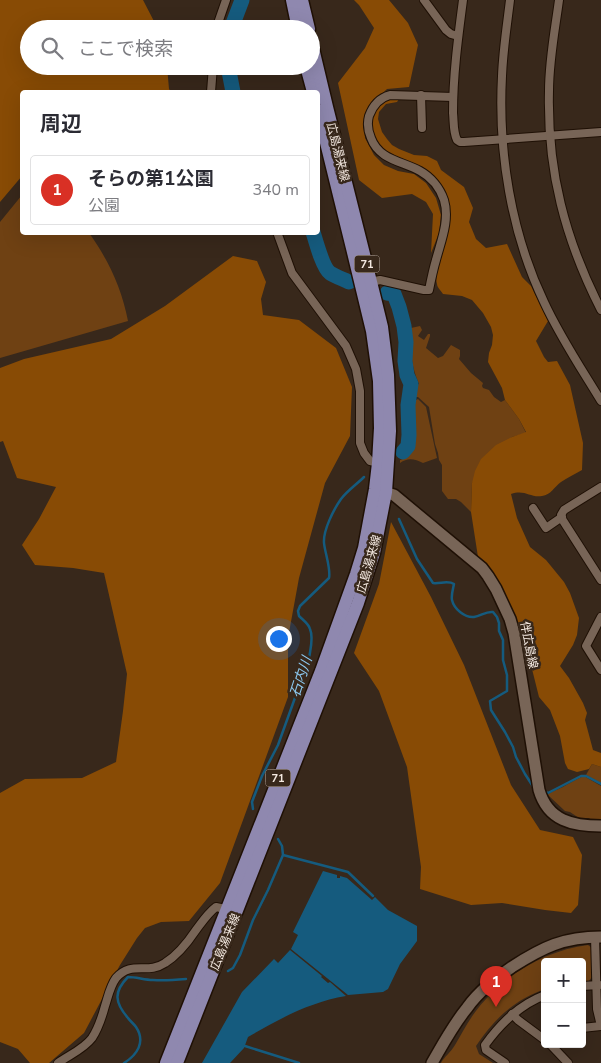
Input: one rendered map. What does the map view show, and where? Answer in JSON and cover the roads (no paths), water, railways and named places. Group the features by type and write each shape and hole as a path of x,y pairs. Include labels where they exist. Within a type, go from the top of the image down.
{"main road":[{"path":"292,0 296,20"},
{"path":"302,0 307,20"},
{"path":"308,75 312,90"},
{"name":"広島湯来線","path":"177,1063 356,574 380,490 383,463 390,431 388,376 382,327 319,75"},
{"name":"広島湯来線","path":"320,118 372,331 379,381 383,463"},
{"name":"伴広島線","path":"380,490 394,495 475,562 488,576 510,619 514,634 539,790 543,801 553,813 567,822 601,826"},
{"name":"広島湯来線","path":"166,1063 232,911"},
{"path":"432,1063 466,1008 494,980 523,960 553,944 574,938 598,937"}],"street":[{"path":"219,20 226,0"},
{"path":"424,0 446,30 458,36"},
{"path":"463,0 453,98 454,132 457,140 464,142 601,132"},
{"path":"510,0 502,74 501,103 502,139 511,202 534,280 543,301 566,345 601,401"},
{"path":"559,0 548,92 553,167 564,222 587,283 601,310"},
{"path":"211,90 212,75"},
{"path":"371,282 380,280 429,290 446,220 446,207 437,186 420,171 391,159 377,150 368,130 368,121 372,108 380,99 390,95 453,98"},
{"path":"421,96 422,128"},
{"path":"277,235 292,273 350,353 356,369 360,390 360,443 370,461 383,463"},
{"path":"600,488 564,510 562,517 601,580"},
{"path":"533,508 546,528 562,517"},
{"path":"601,617 586,646 601,670"},
{"path":"58,1063 86,1044 92,1037 101,1020 112,984 120,974 129,969 153,969 161,966 187,943 216,907 232,911"},
{"path":"586,1028 601,1026 597,1009 599,985 598,937"},
{"path":"586,986 599,985"},
{"path":"505,1063 486,1050 485,1045 494,1032 512,1014 541,997"},
{"path":"512,1014 541,1037"},
{"path":"554,1048 568,1063"}],"water":[{"path":"323,871 337,875 337,878 340,878 340,876 347,878 372,900 375,897 388,910 417,926 417,941 400,964 388,989 383,992 348,995 291,949 298,935 293,932"},
{"path":"290,950 346,996 307,1007 248,1037 244,1048 230,1063 202,1063 242,992 274,959 278,963"}],"waterway":[{"name":"石内川","path":"234,20 242,0"},
{"name":"石内川","path":"230,75 233,90"},
{"name":"石内川","path":"314,235 327,270 349,282"},
{"name":"石内川","path":"387,293 394,294 399,307 406,342 405,361 407,375 411,384 408,405 408,446 403,452"},
{"name":"石内川","path":"253,809 252,802 262,776 278,745 309,659 312,640 311,633 308,625 299,616 298,611 300,606 329,578 329,566 324,543 327,526 341,499 364,477"},
{"path":"399,519 417,559 433,583 449,582 454,584 452,600 457,610 471,617 490,612 493,612 497,617 499,631 503,640 503,660 507,675 507,691 490,701 491,710 505,732 516,757 534,788"},
{"path":"545,792 548,793 581,776 586,776 601,784"},
{"name":"石内川","path":"228,971 233,968 240,955 253,920 283,855 282,846 278,839"},
{"path":"283,855 348,872 373,896"},
{"name":"石内川","path":"124,1063 139,1048 140,1038 136,1027 124,1013 118,1002 118,993 123,982 128,977 147,980 186,979"},
{"path":"245,1046 299,1063"}],"place":[{"name":"そらの第1公園","path":"496,1007"}]}
